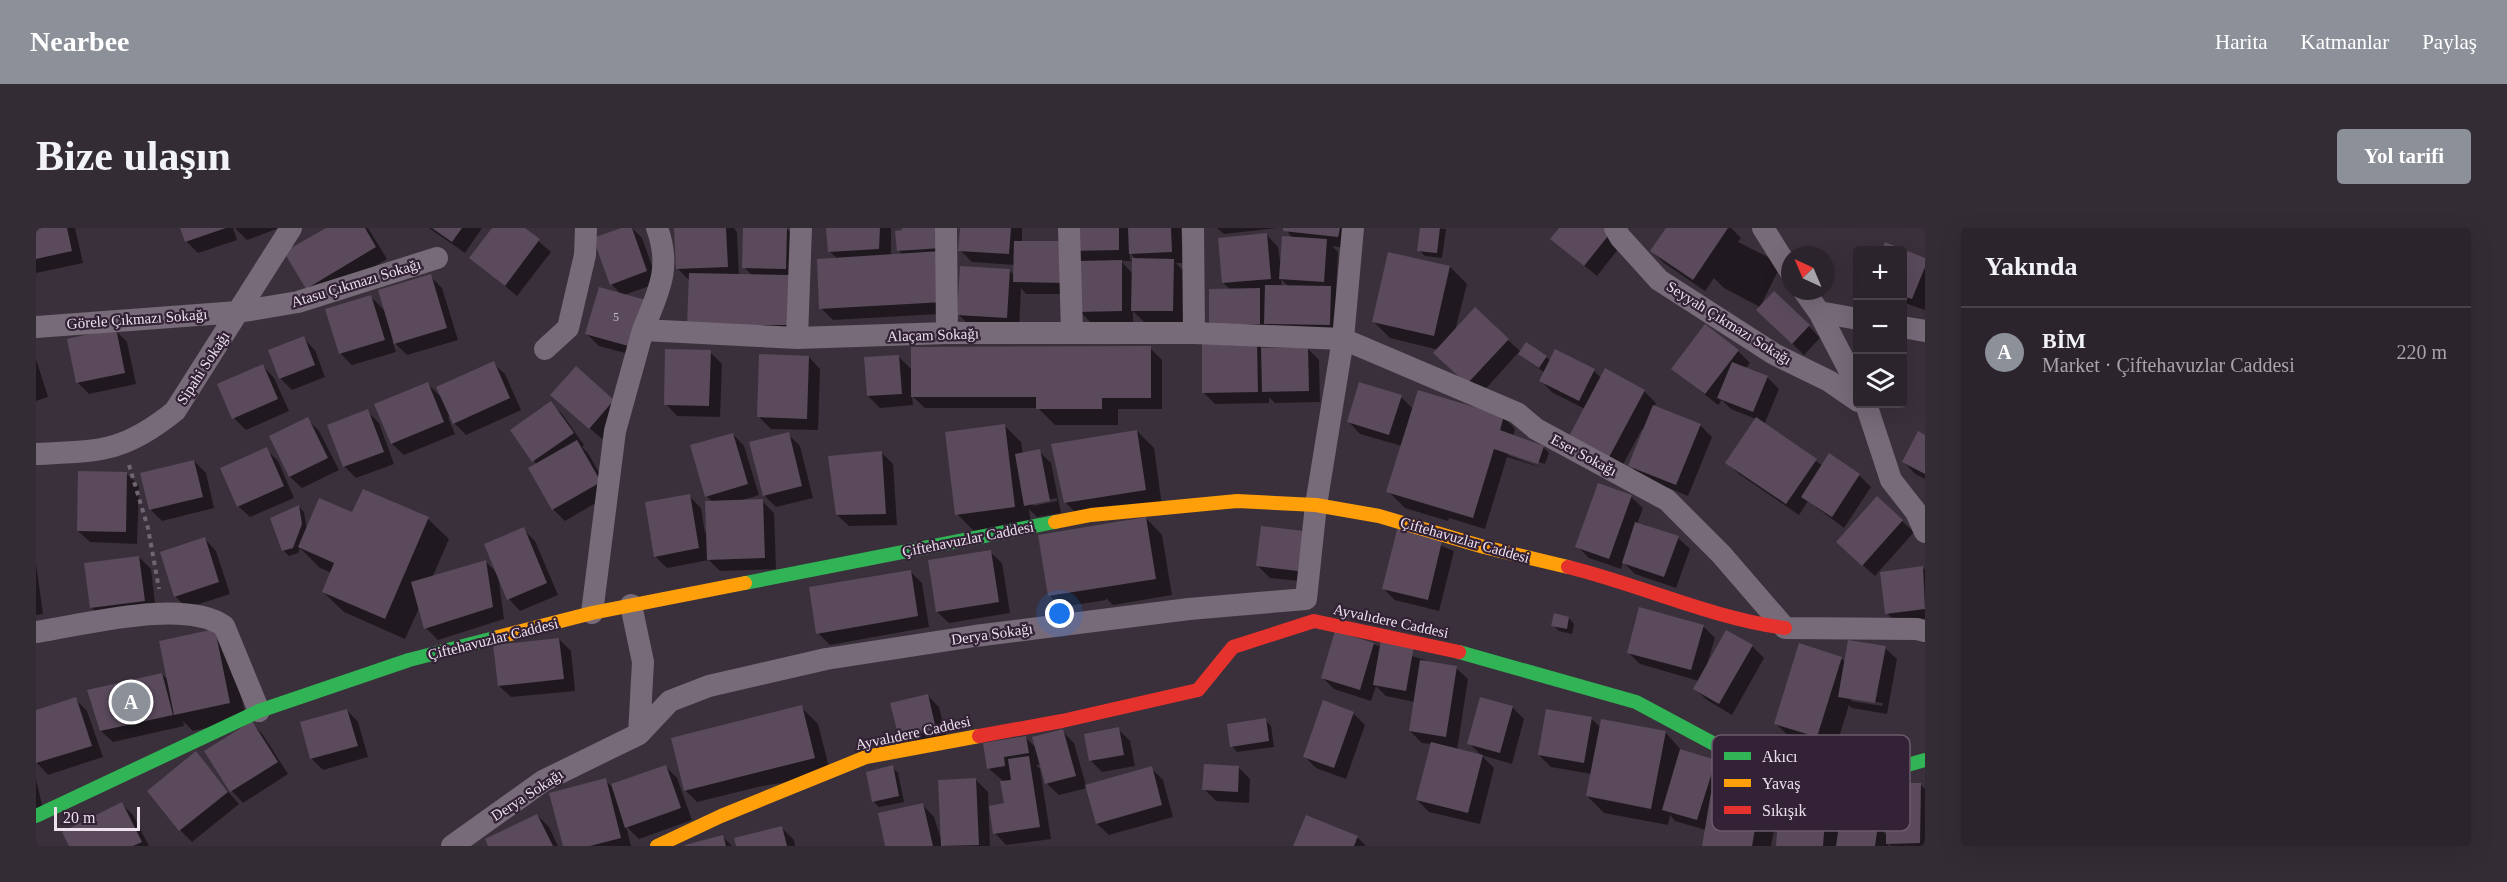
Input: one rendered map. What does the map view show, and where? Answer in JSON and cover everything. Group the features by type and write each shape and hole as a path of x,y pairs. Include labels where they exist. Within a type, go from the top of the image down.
{"street":[{"name":"Sipahi Sokağı","path":"36,454 96,452 123,445 151,430 175,411 291,228"},
{"path":"545,349 568,328 585,255 586,228"},
{"path":"592,613 615,431 644,330 664,279 663,245 657,228"},
{"path":"797,338 801,228"},
{"path":"946,228 947,333"},
{"path":"1070,228 1072,333"},
{"path":"1193,228 1194,333"},
{"path":"1314,621 1306,599 1316,505 1343,339 1353,228"},
{"name":"Seyyah Çıkmazı Sokağı","path":"1615,228 1620,237 1659,280 1774,354 1829,381 1853,397"},
{"path":"1763,228 1781,257"},
{"name":"Atasu Çıkmazı Sokağı","path":"238,312 298,302 437,258"},
{"path":"1810,300 1819,312 1853,379"},
{"name":"Görele Çıkmazı Sokağı","path":"36,327 238,312"},
{"path":"1819,312 1853,318"},
{"path":"1907,328 1925,331"},
{"name":"Alaçam Sokağı","path":"644,330 797,338 947,333 1194,333 1343,339"},
{"name":"Eser Sokağı","path":"1343,339 1517,413 1536,429 1667,500 1721,554 1785,628"},
{"path":"1864,408 1891,480 1916,512 1925,532"},
{"name":"Çiftehavuzlar Caddesi","path":"36,816 259,711 409,660 592,613 1091,515 1237,501 1316,505 1379,516 1484,547 1596,574 1749,623 1785,628 1917,629 1925,631"},
{"name":"Derya Sokağı","path":"452,846 543,781 639,734 670,701 700,690 826,659 986,634 1190,609 1306,599"},
{"path":"631,605 643,662 639,734"},
{"path":"36,632 164,612 192,613 213,619 224,626 259,711"},
{"name":"Ayvalıdere Caddesi","path":"657,846 721,816 866,757 1062,721 1198,690 1233,647 1314,621 1436,646 1636,702 1712,742"},
{"name":"Ayvalıdere Caddesi","path":"1910,764 1925,760"}],"path":[{"path":"123,445 148,528 164,612"}],"building":[{"path":"36,228 67,228 72,251 36,259"},
{"path":"180,228 226,228 185,242"},
{"path":"326,228 365,228 376,247 306,289 284,252"},
{"path":"432,228 462,228 452,242"},
{"path":"492,228 525,228 540,239 505,286 469,258"},
{"path":"621,228 632,228 647,271 610,285 593,238"},
{"path":"674,228 726,228 728,267 676,269"},
{"path":"743,228 787,228 786,269 742,268"},
{"path":"826,228 880,228 879,249 828,252"},
{"path":"902,228 941,228 942,248 897,251 895,231 902,230"},
{"path":"960,228 1011,228 1009,254 958,251"},
{"path":"1070,228 1119,228 1119,250 1070,251"},
{"path":"1128,228 1171,228 1172,252 1129,254"},
{"path":"1283,228 1340,228 1338,237 1283,231"},
{"path":"1420,228 1440,228 1437,253 1417,251"},
{"path":"1559,228 1609,228 1612,231 1584,266 1550,239"},
{"path":"1666,228 1728,228 1693,280 1650,251"},
{"path":"1267,233 1271,279 1222,283 1218,238"},
{"path":"1282,236 1327,239 1324,282 1279,279"},
{"path":"1014,241 1067,241 1066,283 1013,282"},
{"path":"1885,242 1895,246 1884,246"},
{"path":"941,251 944,302 819,309 817,259"},
{"path":"1907,251 1925,258 1925,267 1912,299 1907,298"},
{"path":"1388,252 1450,266 1434,336 1372,322"},
{"path":"1132,258 1174,259 1173,311 1131,311"},
{"path":"1122,260 1122,311 1078,312 1078,261"},
{"path":"960,266 1010,269 1007,318 957,315"},
{"path":"689,273 789,275 788,325 687,325"},
{"path":"431,274 447,328 394,344 378,290"},
{"path":"1265,285 1331,286 1330,325 1264,324"},
{"path":"599,287 646,300 632,347 585,334"},
{"path":"1260,288 1260,324 1209,325 1209,289"},
{"path":"1774,291 1810,325 1792,344 1756,310"},
{"path":"371,295 385,340 339,354 325,309"},
{"path":"1475,307 1509,339 1467,384 1433,353"},
{"path":"1705,324 1739,350 1705,394 1671,369"},
{"path":"116,328 125,373 76,383 67,339"},
{"path":"304,336 315,365 279,379 268,350"},
{"path":"1257,342 1258,392 1202,393 1202,343"},
{"path":"1526,342 1547,356 1539,368 1518,354"},
{"path":"1151,346 1151,398 1102,398 1102,409 1036,409 1036,397 911,397 911,347"},
{"path":"1308,347 1309,391 1262,392 1261,348"},
{"path":"665,349 711,350 709,406 664,405"},
{"path":"1555,349 1595,369 1579,401 1539,381"},
{"path":"759,354 809,356 807,419 757,417"},
{"path":"899,355 902,394 867,396 864,357"},
{"path":"494,361 510,398 453,424 436,387"},
{"path":"1732,362 1768,376 1753,412 1717,398"},
{"path":"263,364 278,399 232,419 217,384"},
{"path":"576,366 614,400 589,429 550,395"},
{"path":"1605,368 1645,390 1607,461 1567,440"},
{"path":"428,382 444,422 391,444 374,404"},
{"path":"1359,382 1402,395 1389,435 1347,422"},
{"path":"1418,390 1504,416 1500,430 1544,446 1538,464 1494,449 1473,518 1386,492"},
{"path":"551,401 574,433 532,462 510,430"},
{"path":"1653,405 1701,424 1676,485 1628,466"},
{"path":"368,409 384,452 343,467 327,425"},
{"path":"308,417 328,458 289,477 269,436"},
{"path":"1756,417 1817,459 1786,504 1725,463"},
{"path":"1005,424 1015,507 955,515 945,432"},
{"path":"1137,430 1146,490 1064,503 1051,444"},
{"path":"1918,431 1925,435 1925,474 1902,462"},
{"path":"789,432 802,486 763,496 749,442"},
{"path":"733,433 748,484 705,497 690,445"},
{"path":"577,440 601,482 552,510 528,468"},
{"path":"267,447 284,486 237,507 220,468"},
{"path":"1040,449 1050,501 1024,506 1015,454"},
{"path":"882,451 886,514 836,515 828,456"},
{"path":"1829,453 1860,474 1832,517 1801,497"},
{"path":"194,460 203,497 149,510 140,473"},
{"path":"78,471 127,472 126,532 77,531"},
{"path":"1598,483 1632,495 1609,559 1575,547"},
{"path":"363,489 429,517 385,619 322,592 334,563 298,547 319,498 352,512"},
{"path":"690,494 699,548 654,557 645,502"},
{"path":"1877,496 1903,520 1862,566 1836,542"},
{"path":"763,499 765,558 707,560 705,501"},
{"path":"299,505 302,524 293,548 282,551 270,518"},
{"path":"1146,517 1156,579 1048,596 1038,535"},
{"path":"1635,522 1679,536 1664,577 1622,563"},
{"path":"1261,526 1303,531 1298,571 1256,566"},
{"path":"1398,526 1443,537 1428,600 1382,589"},
{"path":"524,527 547,583 507,600 484,544"},
{"path":"205,537 219,582 174,597 160,552"},
{"path":"991,550 999,602 936,612 928,560"},
{"path":"139,556 145,601 90,608 84,563"},
{"path":"486,560 493,607 424,629 411,582"},
{"path":"1923,566 1925,609 1885,614 1880,572"},
{"path":"911,570 918,616 816,634 809,587"},
{"path":"1639,607 1704,625 1691,670 1627,653"},
{"path":"1554,613 1569,617 1567,629 1551,626"},
{"path":"215,629 230,703 174,715 159,641"},
{"path":"1726,630 1753,645 1719,704 1693,689"},
{"path":"1335,631 1374,643 1360,690 1321,678"},
{"path":"559,638 564,679 498,686 493,645"},
{"path":"1381,640 1414,646 1406,691 1373,685"},
{"path":"1848,640 1886,646 1875,703 1838,697"},
{"path":"1799,643 1842,657 1818,735 1774,724"},
{"path":"1420,660 1457,666 1446,737 1409,731"},
{"path":"162,673 173,715 100,731 87,690"},
{"path":"928,694 936,729 899,738 890,703"},
{"path":"76,697 92,746 36,763 36,710"},
{"path":"1480,697 1513,706 1500,753 1467,744"},
{"path":"1323,700 1354,712 1334,768 1303,757"},
{"path":"802,705 815,758 684,791 671,738"},
{"path":"347,709 358,746 310,759 300,722"},
{"path":"1546,709 1592,717 1584,763 1538,755"},
{"path":"1266,718 1269,741 1230,747 1227,724"},
{"path":"1601,719 1666,731 1651,809 1586,796"},
{"path":"252,721 278,762 230,792 204,751"},
{"path":"1119,727 1124,755 1089,761 1084,734"},
{"path":"1063,729 1076,776 1045,784 1032,737"},
{"path":"1026,736 1029,753 1004,757 1005,766 987,769 983,743"},
{"path":"1431,742 1483,755 1468,813 1416,800"},
{"path":"1680,749 1712,759 1712,773 1697,820 1662,810"},
{"path":"196,751 228,792 179,831 147,791"},
{"path":"1029,756 1040,827 993,834 989,806 1004,803 1000,781 1011,780 1008,759"},
{"path":"1204,764 1239,766 1238,792 1202,790"},
{"path":"666,765 681,808 625,828 611,784"},
{"path":"893,765 899,796 872,802 866,772"},
{"path":"1152,766 1162,805 1096,824 1085,785"},
{"path":"606,778 621,838 590,846 563,846 549,793"},
{"path":"976,778 979,845 941,846 938,780"},
{"path":"1910,783 1921,783 1920,843 1886,844 1886,831 1910,831"},
{"path":"1711,793 1712,831 1755,831 1752,846 1702,846"},
{"path":"122,802 142,842 133,846 69,846 62,832"},
{"path":"923,803 933,846 885,846 878,813"},
{"path":"537,814 553,846 488,846 485,839"},
{"path":"1306,815 1358,836 1354,846 1293,846"},
{"path":"782,826 787,846 736,846 734,838"},
{"path":"1777,831 1824,831 1823,846 1776,846"},
{"path":"1838,831 1877,831 1875,846 1836,846"},
{"path":"723,835 726,846 685,846 685,845"}],"traffic: fast":[{"path":"745,583 1055,522"},
{"path":"36,816 259,711 409,660 498,637"},
{"path":"1459,652 1636,702 1712,743"},
{"path":"1910,764 1925,760"}],"traffic: slow":[{"path":"1055,522 1091,515 1237,501 1316,505 1379,516 1484,547 1568,567"},
{"path":"498,637 592,613 745,583"},
{"path":"657,846 721,816 866,757 979,736"}],"traffic: jam":[{"path":"1568,567 1730,617 1785,628"},
{"path":"979,736 1062,721 1198,690 1233,647 1314,621 1459,652"}],"place":[{"name":"BİM","path":"131,702"}]}
